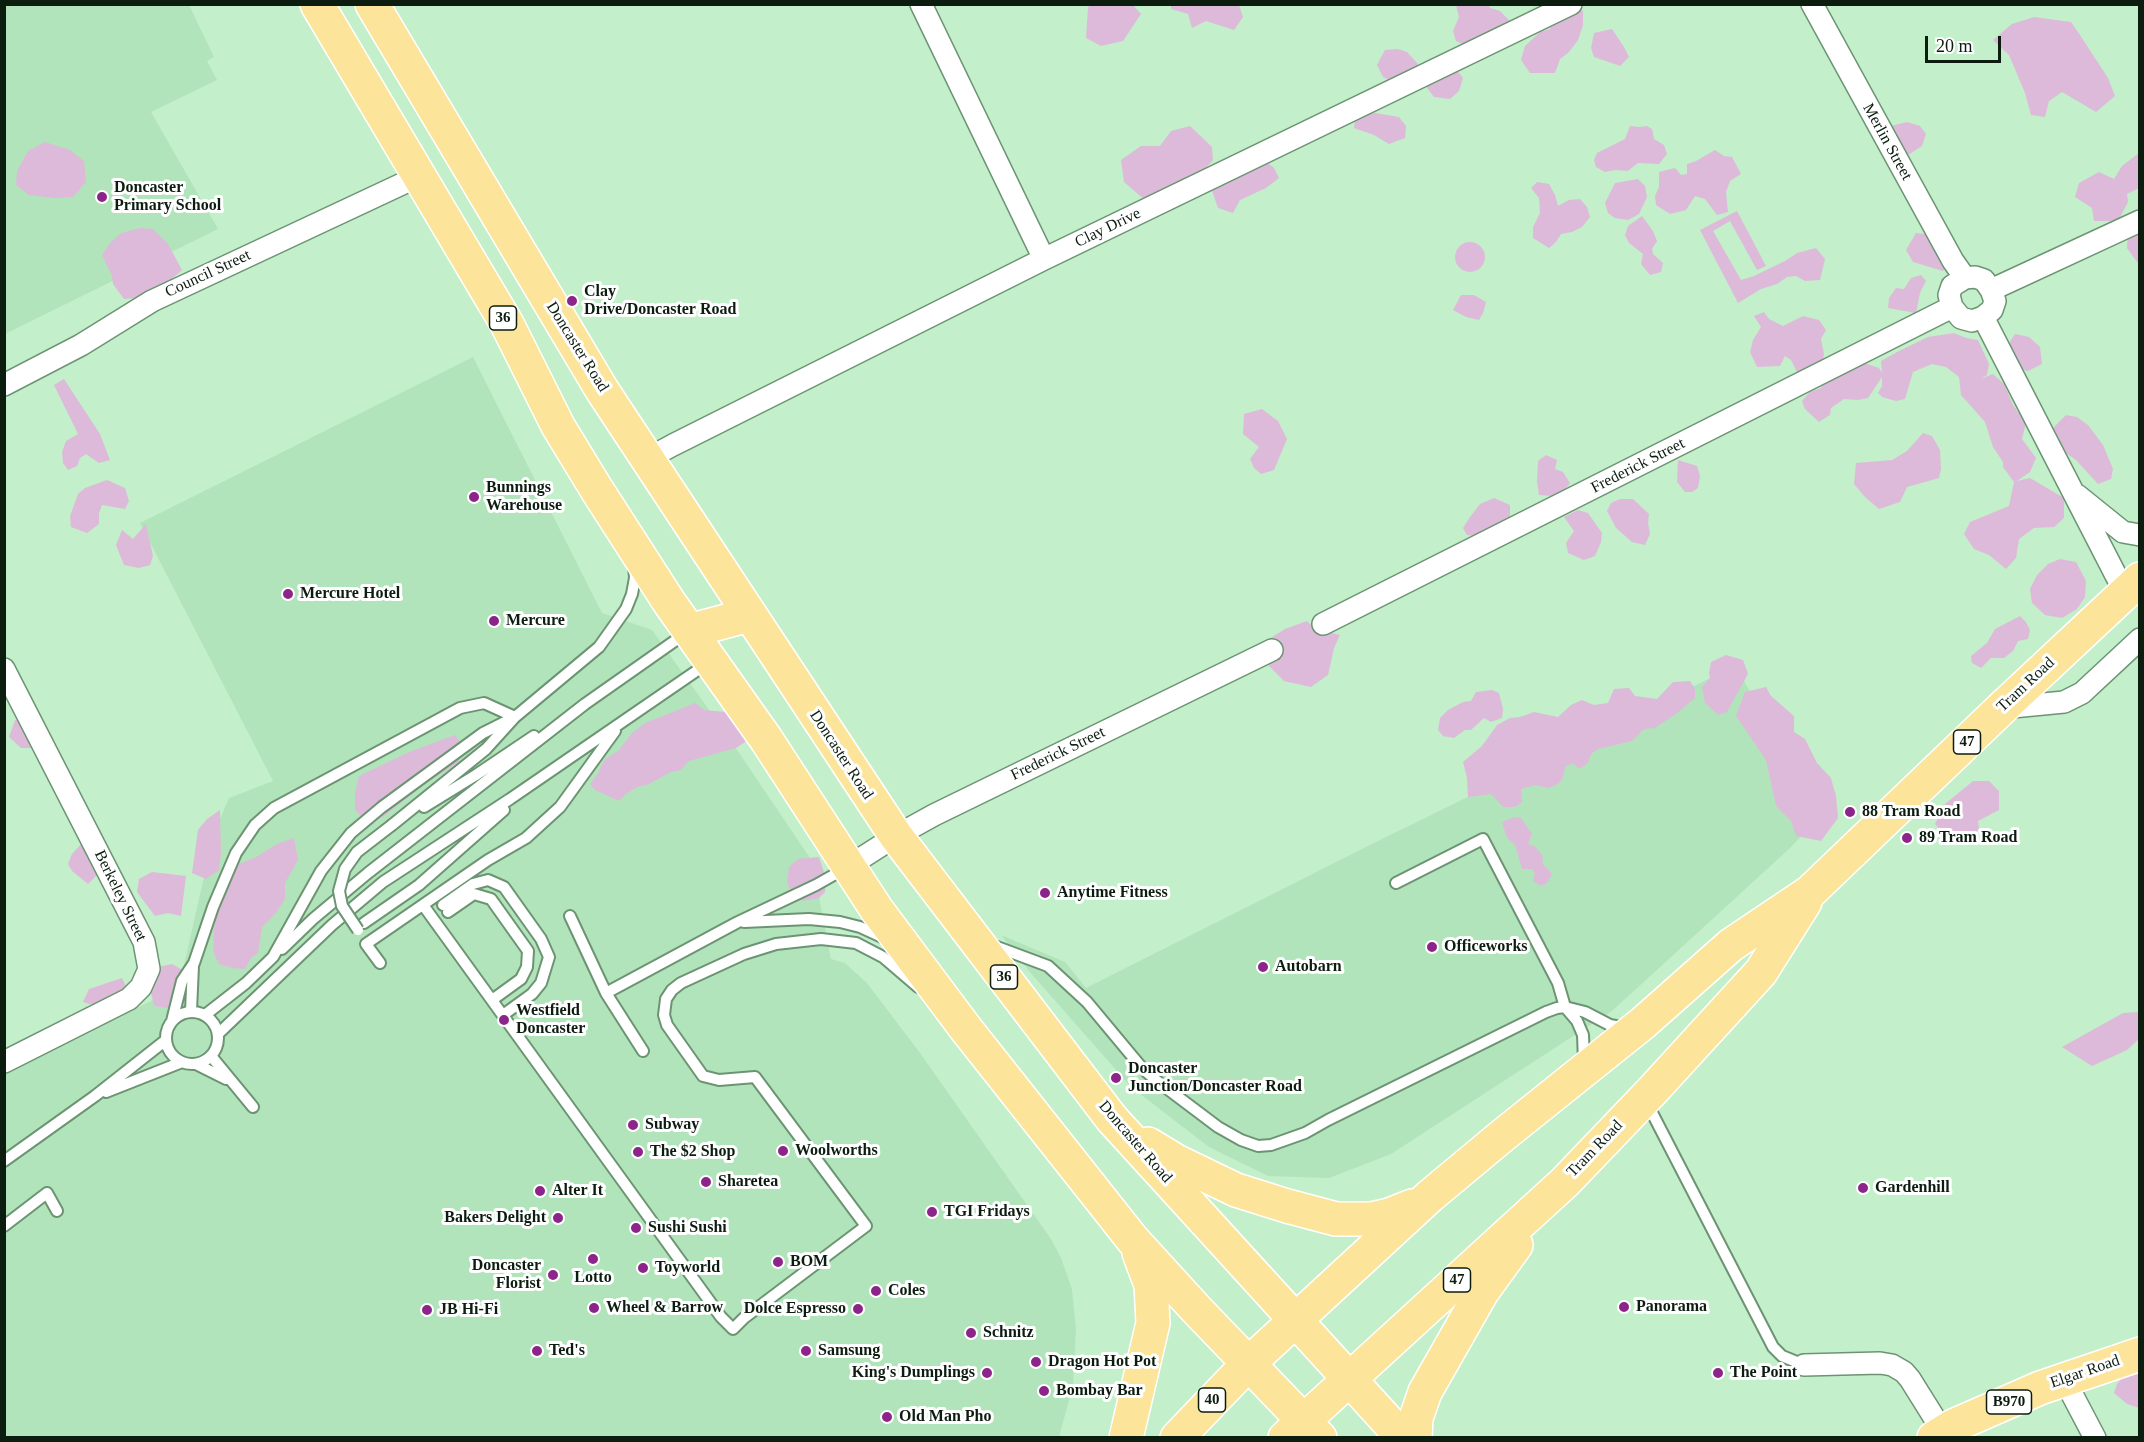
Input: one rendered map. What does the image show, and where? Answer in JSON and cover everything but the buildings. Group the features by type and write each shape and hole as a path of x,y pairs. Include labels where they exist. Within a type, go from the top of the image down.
{"main road":[{"name":"36","path":"317,4 507,324 558,426 689,631 766,739 908,952 1133,1240 1248,1364 1303,1432"},
{"name":"Doncaster Road","path":"372,4 554,312 647,459 896,836 1112,1119 1403,1437"},
{"path":"419,176 460,152"},
{"name":"Tram Road","path":"1295,1320 1430,1196 1643,1023 1731,945 1810,892 2132,586"},
{"path":"689,631 749,615"},
{"path":"711,661 749,615"},
{"name":"Tram Road","path":"1303,1432 1349,1378 1565,1182 1644,1098 1761,972 1810,892"},
{"path":"1112,1119 1147,1143 1207,1177 1236,1190 1315,1214 1336,1219 1371,1219 1398,1212 1430,1196"},
{"path":"1415,1437 1419,1404 1477,1301 1510,1252 1565,1182"},
{"path":"1126,1437 1153,1323 1151,1285 1145,1264 1133,1240"},
{"name":"47","path":"1248,1364 1295,1320"},
{"name":"Elgar Road","path":"1935,1427 2064,1378 2139,1354"},
{"name":"40","path":"1177,1437 1248,1364"}],"street":[{"path":"921,4 1044,259"},
{"name":"Clay Drive","path":"647,459 672,444 1044,259 1571,4"},
{"name":"Merlin Street","path":"1812,4 1953,261 1965,278"},
{"name":"Council Street","path":"4,385 81,345 152,301 419,176"},
{"path":"1991,290 2139,220"},
{"path":"1975,277 1984,280 1995,301 1992,310 1972,321 1961,318 1952,307 1949,295 1952,286 1965,278 1975,277"},
{"name":"Frederick Street","path":"1323,624 1952,307"},
{"path":"1983,317 2071,491 2132,586"},
{"path":"2071,491 2123,532 2139,535"},
{"path":"2002,708 2064,702 2082,693 2139,639"},
{"name":"Frederick Street","path":"849,866 896,836 1008,778 1272,650"},
{"name":"Berkeley Street","path":"4,669 144,942 149,969 141,987 129,999 4,1062"},
{"path":"1804,1365 1881,1363 1892,1365 1904,1372 1910,1379 1935,1427"},
{"path":"2064,1378 2095,1437"}],"lane":[{"path":"510,800 509,805 419,885 361,927 342,906 339,891 345,869 357,852 486,749 515,717 598,647 618,622 632,594 635,578 630,541"},
{"path":"205,1015 246,983 313,919 359,881 585,704 689,631"},
{"path":"218,1034 332,925 383,882 510,800 711,661"},
{"path":"182,1062 171,1053 166,1033 172,1021 182,981 194,963 213,907 236,853 255,825 274,808 460,708 484,703 515,717"},
{"path":"392,825 476,775 494,761 585,704"},
{"path":"273,957 321,871 351,833 382,807 483,733 515,717"},
{"path":"380,963 366,944 488,860 526,838 560,807 618,726"},
{"path":"1396,883 1483,839 1558,983 1565,1007 1583,1035 1584,1059 1580,1074"},
{"path":"606,993 849,866"},
{"path":"492,1000 521,979 527,967 528,951 491,899 474,894 446,909 473,884 488,880 504,887 541,939 549,957 541,983 532,994 503,1016"},
{"path":"423,905 721,1317 733,1329 744,1318 866,1226 754,1077 709,1079 698,1070 667,1025 663,1008 672,990 699,974 744,954 776,944 799,940 840,940 856,943 889,963 966,1029"},
{"path":"570,916 606,993 644,1051"},
{"path":"738,922 809,919 840,922 874,933 908,952"},
{"path":"974,938 1048,966 1087,1002 1142,1068 1157,1081 1218,1127 1241,1140 1258,1146 1285,1141 1305,1133 1557,1008 1565,1007 1585,1012 1602,1022 1619,1028 1643,1023"},
{"path":"191,1011 194,963"},
{"path":"172,1021 177,1016 191,1011 205,1015 215,1026 218,1034 215,1049 210,1056 196,1064"},
{"path":"4,1161 95,1096 166,1040"},
{"path":"210,1056 253,1107"},
{"path":"95,1096 182,1062 196,1064 232,1082"},
{"path":"1644,1098 1773,1347 1782,1356 1804,1365"},
{"path":"4,1226 47,1193 57,1211"}],"shaded area":[{"name":"Doncaster Primary School","path":"5,5 189,5 214,57 207,61 217,80 151,112 218,229 5,334"},
{"path":"1091,5 1133,5 1141,14 1123,41 1101,46 1086,38 1088,7"},
{"path":"1171,5 1239,5 1243,17 1234,30 1206,21 1192,28 1188,14 1171,9"},
{"path":"1456,5 1489,5 1490,8 1500,11 1510,21 1504,32 1471,48 1456,41 1453,31 1459,17"},
{"path":"1567,5 1583,11 1583,25 1578,40 1560,59 1555,73 1530,73 1521,60 1525,46 1540,32 1550,29 1552,20"},
{"path":"2034,17 2071,22 2078,32 2108,78 2115,96 2096,112 2062,92 2049,101 2045,117 2031,115 2025,93 2009,55 1993,40 2012,24"},
{"path":"1612,29 1629,57 1620,66 1594,57 1591,48 1594,33"},
{"path":"1398,49 1407,52 1418,64 1409,78 1394,82 1383,77 1377,65 1385,50"},
{"path":"1456,69 1463,78 1459,91 1450,99 1434,97 1427,88 1429,71"},
{"path":"1375,113 1399,117 1406,126 1405,138 1389,144 1374,135 1354,128 1355,120"},
{"path":"1907,122 1920,126 1926,134 1922,146 1908,155 1892,144 1891,126"},
{"path":"1190,126 1212,147 1213,160 1193,182 1145,200 1124,182 1121,160 1141,146 1160,146 1171,131"},
{"path":"1630,126 1647,126 1652,129 1654,139 1664,145 1667,154 1659,164 1638,163 1628,171 1605,172 1596,167 1594,160 1597,153 1625,139"},
{"path":"45,142 70,150 84,161 86,182 73,197 55,198 29,195 16,185 17,171 28,151"},
{"path":"1715,150 1724,156 1732,157 1741,174 1730,181 1726,192 1728,212 1717,215 1705,199 1695,196 1686,210 1670,214 1656,205 1655,196 1659,187 1659,172 1675,168 1681,175 1687,174 1687,164"},
{"path":"2139,153 2139,188 2127,194 2128,202 2118,221 2094,221 2092,208 2075,197 2079,183 2099,172 2114,179 2122,166"},
{"path":"1267,162 1274,168 1279,178 1266,188 1240,200 1233,213 1218,208 1208,179"},
{"path":"1638,179 1645,186 1647,197 1639,214 1628,220 1615,218 1608,213 1605,203 1615,183"},
{"path":"1537,182 1549,184 1558,206 1569,200 1580,199 1587,207 1590,217 1582,227 1561,234 1549,248 1533,238 1533,227 1540,213 1539,198 1531,188"},
{"path":"1737,211 1766,266 1757,270 1730,221 1713,231 1741,280 1754,276 1797,253 1816,248 1825,259 1820,280 1805,281 1796,276 1787,277 1738,303 1700,230"},
{"path":"1642,216 1657,241 1652,249 1653,254 1663,263 1661,272 1650,275 1641,264 1643,254 1629,243 1625,235 1628,226"},
{"path":"2139,225 2139,262 2137,262 2127,248 2128,233"},
{"path":"140,228 153,229 168,244 182,270 151,297 124,299 113,284 112,276 102,255 121,233"},
{"path":"1939,229 1955,257 1943,271 1913,262 1906,250 1916,233 1923,234"},
{"path":"1470,242 1476,243 1484,251 1484,263 1476,271 1470,272 1464,271 1456,263 1455,257 1456,251 1464,243"},
{"path":"1921,275 1926,281 1920,293 1916,313 1888,308 1889,298 1896,288 1904,289 1911,278"},
{"path":"1461,295 1474,295 1486,302 1479,320 1466,317 1453,310"},
{"path":"1764,312 1769,319 1783,326 1803,316 1819,320 1826,330 1821,339 1824,354 1821,370 1798,374 1791,360 1785,356 1780,366 1757,367 1750,352 1753,340 1761,327 1754,316"},
{"path":"1954,333 1978,340 1989,364 1987,375 1981,379 1993,374 2004,384 2013,405 2026,423 2022,439 2036,458 2030,472 2017,481 2030,478 2064,498 2064,518 2054,527 2034,528 2019,539 2016,558 2006,569 1989,555 1974,549 1964,534 1970,522 2009,506 2014,482 1993,447 1985,422 1961,395 1959,377 1946,367 1932,364 1913,372 1905,399 1896,401 1882,397 1878,393 1882,386 1882,377 1868,398 1844,399 1831,408 1830,415 1819,422 1805,409 1802,401 1810,392 1821,388 1829,367 1855,353 1867,364 1879,368 1882,373 1881,361 1899,351 1928,337"},
{"path":"2015,334 2029,337 2040,347 2042,364 2028,371 2011,367 2006,348"},
{"name":"Westfield Doncaster","path":"473,357 602,613 652,630 727,735 812,861 831,959 845,963 867,983 920,1053 1051,1239 1061,1258 1072,1289 1076,1329 1073,1386 1059,1437 5,1438 5,1074 179,987 214,833 229,798 273,781 140,523"},
{"path":"64,379 100,434 110,460 99,463 86,454 80,458 77,466 68,470 63,463 62,452 66,441 78,434 54,385"},
{"path":"1262,409 1278,421 1287,439 1274,470 1261,474 1254,468 1250,459 1259,447 1243,434 1244,414"},
{"path":"2066,415 2077,417 2088,425 2103,445 2113,469 2111,479 2098,484 2076,460 2057,447 2049,432"},
{"path":"1923,433 1932,436 1940,450 1939,478 1907,487 1900,502 1879,509 1854,484 1856,463 1892,460 1907,451"},
{"path":"1546,455 1557,460 1555,469 1563,472 1570,483 1562,493 1552,496 1539,495 1538,461"},
{"path":"1678,460 1697,466 1700,476 1698,488 1692,492 1685,492 1677,482"},
{"path":"107,480 125,488 129,501 125,509 102,505 99,524 87,533 71,527 70,516 78,494 85,488"},
{"path":"1494,498 1510,505 1510,522 1484,537 1467,535 1463,528 1470,517 1480,504"},
{"path":"1620,499 1633,499 1649,514 1650,534 1645,545 1632,542 1616,528 1607,511 1611,503"},
{"path":"1578,510 1588,513 1602,533 1595,556 1584,560 1568,553 1566,543 1574,531 1564,517"},
{"path":"146,524 153,556 150,565 139,568 124,565 116,545 122,530 133,539"},
{"path":"2060,559 2076,562 2086,581 2085,597 2077,609 2062,618 2045,615 2032,603 2030,589 2037,575 2048,564"},
{"path":"2020,616 2030,630 2028,639 2018,641 2013,651 2004,658 1991,658 1981,668 1972,663 1971,656 1987,643 1995,629"},
{"path":"1307,621 1315,629 1340,635 1334,648 1328,675 1311,687 1284,681 1269,666 1269,639 1285,629"},
{"path":"1726,655 1743,660 1748,674 1727,712 1718,715 1705,703 1702,687 1710,678 1711,662"},
{"path":"1735,666 1822,814 1789,849 1612,1011 1391,1154 1329,1178 1268,1176 1209,1147 1131,1087 1029,971 1001,935 1065,962 1086,988 1376,842"},
{"path":"1690,681 1695,689 1695,698 1677,713 1655,728 1644,729 1632,741 1598,749 1591,754 1588,763 1579,769 1573,763 1565,767 1563,778 1558,784 1548,788 1534,785 1521,789 1522,802 1515,807 1503,807 1491,794 1468,797 1463,762 1482,746 1497,725 1510,718 1534,712 1558,717 1571,705 1582,700 1594,705 1608,703 1614,689 1629,688 1635,696 1657,699 1673,682"},
{"path":"1766,687 1771,696 1794,716 1794,732 1805,739 1817,763 1831,778 1836,796 1838,818 1821,841 1796,836 1791,821 1776,806 1766,760 1736,716 1745,692"},
{"path":"1492,690 1499,693 1503,709 1502,718 1491,722 1484,718 1471,730 1465,730 1454,738 1443,736 1438,730 1440,718 1448,710 1463,702 1471,701 1476,692"},
{"path":"695,703 704,710 726,712 748,740 736,748 689,761 681,770 637,787 619,801 595,790 590,784 604,760 619,750 632,733 645,723"},
{"path":"15,720 27,720 40,734 31,748 21,748 9,737"},
{"path":"455,735 464,747 458,763 426,783 383,817 365,821 355,810 355,793 359,776 409,752"},
{"path":"1973,781 1989,781 1999,791 1999,810 1978,821 1979,828 1970,843 1953,844 1935,824 1945,804"},
{"path":"220,810 219,870 206,879 192,873 198,830 207,819"},
{"path":"1514,817 1521,818 1532,834 1528,844 1534,846 1542,854 1543,864 1552,874 1547,883 1541,886 1533,881 1535,874 1532,869 1522,869 1515,845 1507,838 1502,822"},
{"path":"294,838 298,860 285,883 285,899 262,927 258,953 251,958 245,969 219,964 213,951 221,887 236,865"},
{"path":"81,844 95,855 98,874 88,884 72,871 68,864 72,854"},
{"path":"819,857 826,879 825,892 819,898 803,901 791,891 787,883 789,867 798,859"},
{"path":"152,872 186,876 181,916 168,913 155,916 137,892 139,879"},
{"path":"172,964 188,973 186,1002 166,1008 154,1006 150,988 154,968"},
{"path":"122,978 129,993 99,1007 83,1002 89,989"},
{"path":"2139,1012 2139,1039 2127,1050 2092,1066 2062,1047 2123,1013"},
{"path":"2139,1363 2139,1408 2127,1404 2114,1393 2117,1384 2129,1370"}],"place":[{"name":"Doncaster Primary School","path":"102,197"},
{"name":"Clay Drive/Doncaster Road","path":"572,301"},
{"name":"Bunnings Warehouse","path":"474,497"},
{"name":"Mercure Hotel","path":"288,594"},
{"name":"Mercure","path":"494,621"},
{"name":"88 Tram Road","path":"1850,812"},
{"name":"89 Tram Road","path":"1907,838"},
{"name":"Anytime Fitness","path":"1045,893"},
{"name":"Officeworks","path":"1432,947"},
{"name":"Autobarn","path":"1263,967"},
{"name":"Westfield Doncaster","path":"504,1020"},
{"name":"Doncaster Junction/Doncaster Road","path":"1116,1078"},
{"name":"Subway","path":"633,1125"},
{"name":"Woolworths","path":"783,1151"},
{"name":"The $2 Shop","path":"638,1152"},
{"name":"Sharetea","path":"706,1182"},
{"name":"Gardenhill","path":"1863,1188"},
{"name":"Alter It","path":"540,1191"},
{"name":"TGI Fridays","path":"932,1212"},
{"name":"Bakers Delight","path":"558,1218"},
{"name":"Sushi Sushi","path":"636,1228"},
{"name":"Lotto","path":"593,1259"},
{"name":"BOM","path":"778,1262"},
{"name":"Toyworld","path":"643,1268"},
{"name":"Doncaster Florist","path":"553,1275"},
{"name":"Coles","path":"876,1291"},
{"name":"Panorama","path":"1624,1307"},
{"name":"Wheel & Barrow","path":"594,1308"},
{"name":"Dolce Espresso","path":"858,1309"},
{"name":"JB Hi-Fi","path":"427,1310"},
{"name":"Schnitz","path":"971,1333"},
{"name":"Ted's","path":"537,1351"},
{"name":"Samsung","path":"806,1351"},
{"name":"Dragon Hot Pot","path":"1036,1362"},
{"name":"King's Dumplings","path":"987,1373"},
{"name":"The Point","path":"1718,1373"},
{"name":"Bombay Bar","path":"1044,1391"},
{"name":"Old Man Pho","path":"887,1417"}]}
